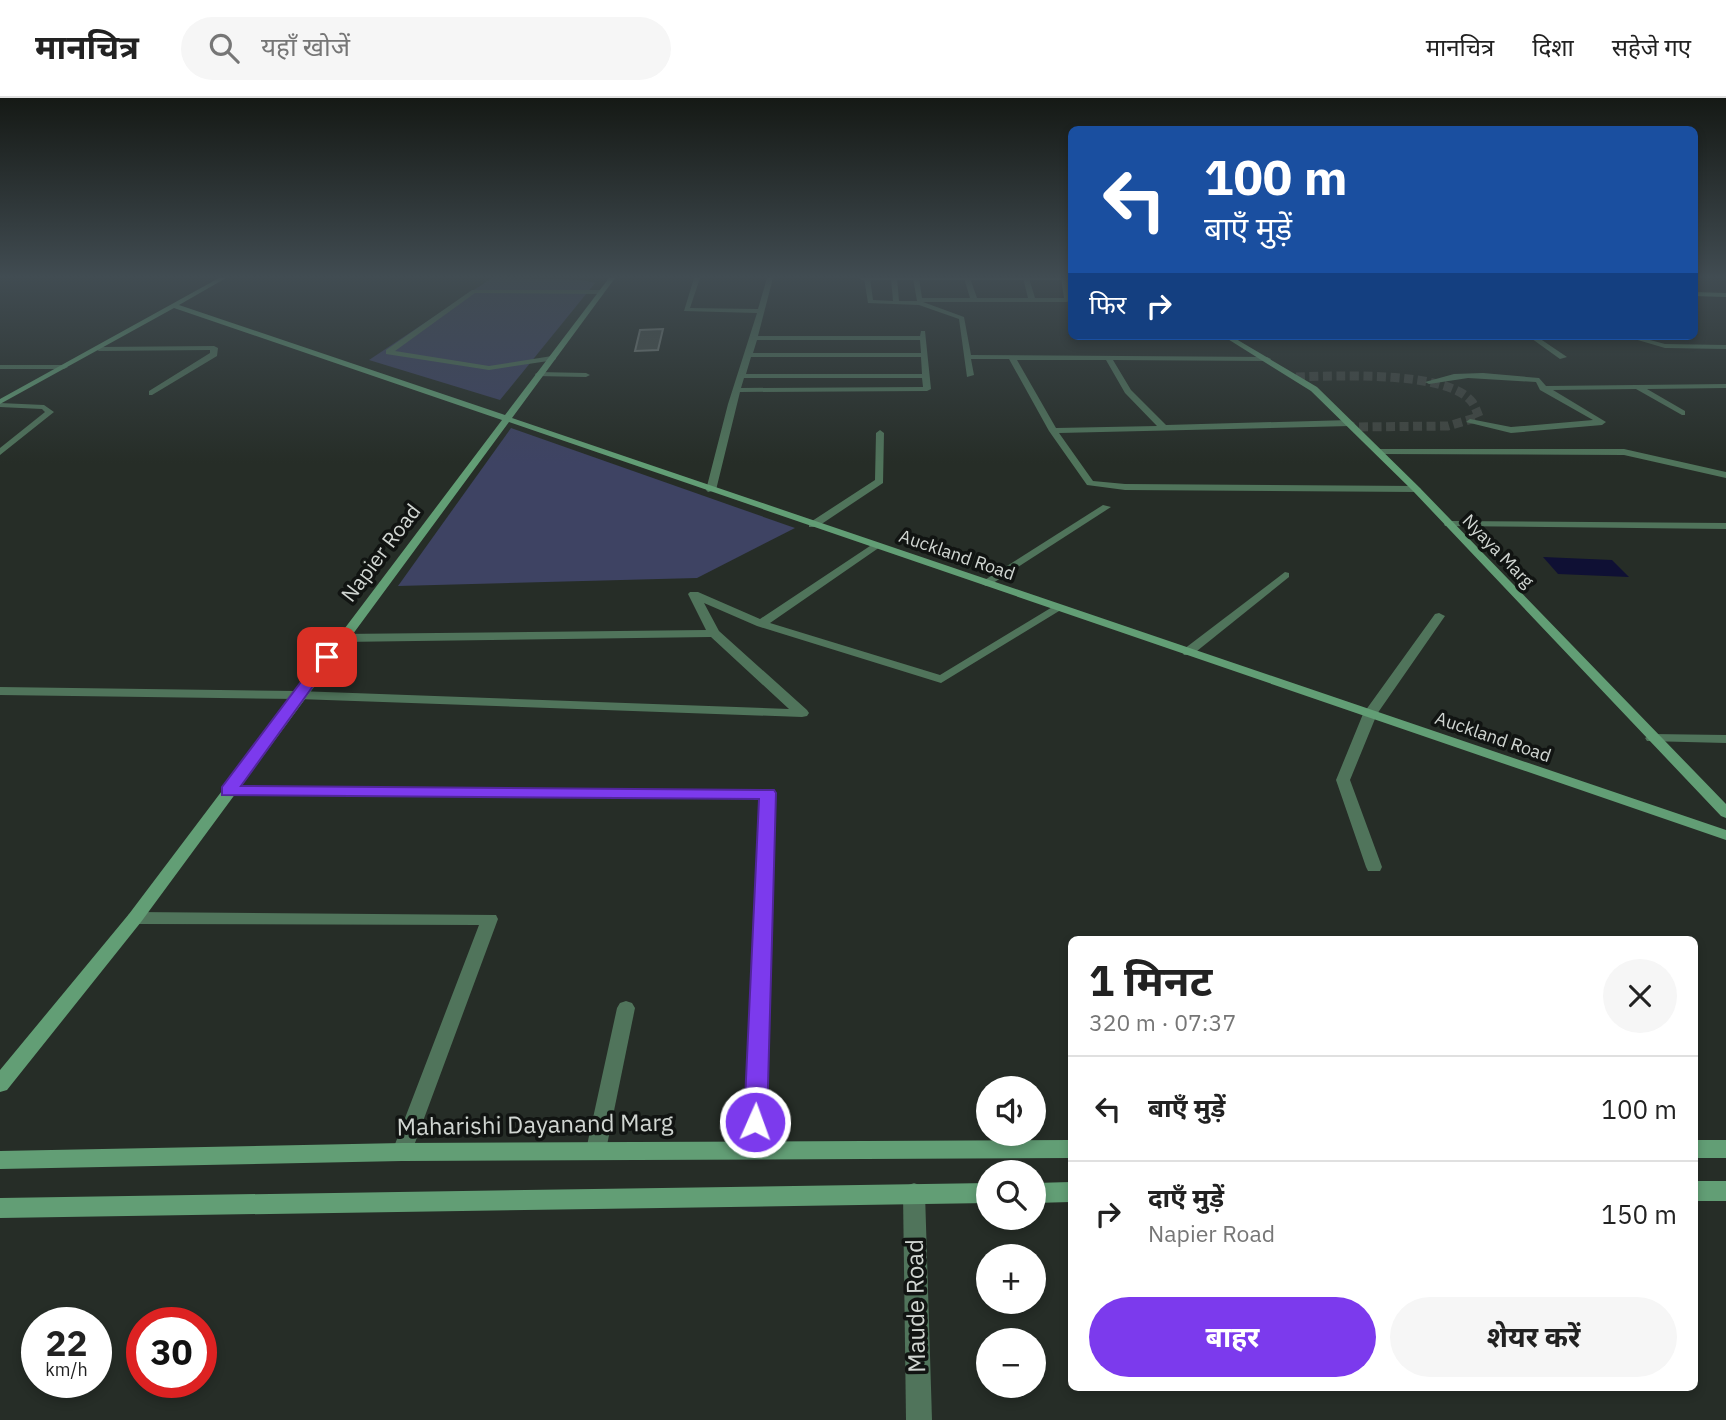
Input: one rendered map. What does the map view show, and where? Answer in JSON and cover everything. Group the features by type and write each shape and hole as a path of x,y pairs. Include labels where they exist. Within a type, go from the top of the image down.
{"street":[{"path":"0,404 116,340"},
{"name":"Auckland Road","path":"273,340 1726,835"},
{"path":"406,340 389,352 489,368 552,358"},
{"name":"Napier Road","path":"0,1084 135,918 298,695 566,340"},
{"path":"711,490 736,390 753,340"},
{"path":"736,390 928,389 924,340"},
{"path":"965,340 970,375"},
{"name":"Nyaya Marg","path":"1232,340 1314,389 1380,452 1726,813"},
{"path":"1537,340 1563,357"},
{"path":"1643,340 1665,346 1726,347"},
{"path":"1699,340 1726,354"},
{"path":"99,349 214,348 214,354 152,393"},
{"path":"747,355 925,355"},
{"path":"968,357 1267,359"},
{"path":"1012,358 1082,477 1101,486 1416,489"},
{"path":"1108,358 1128,391 1164,428"},
{"path":"0,367 64,367"},
{"path":"539,374 586,375"},
{"path":"741,376 927,376"},
{"path":"1429,382 1440,377 1539,380 1542,388 1602,422 1511,430 1470,422"},
{"path":"1542,388 1726,386"},
{"path":"1637,387 1682,413"},
{"path":"0,404 44,407 50,412 0,452"},
{"path":"1053,431 1350,424"},
{"path":"813,524 880,481 880,433"},
{"path":"1380,452 1624,452 1726,475"},
{"path":"986,583 1106,507"},
{"path":"1449,524 1726,526"},
{"path":"761,624 876,545"},
{"path":"1188,652 1286,575"},
{"path":"0,691 298,695 802,713 714,633 694,594 761,624 941,679 1058,608"},
{"path":"1374,867 1343,780 1370,714 1439,616"},
{"path":"341,638 714,633"},
{"path":"1652,738 1726,739"},
{"path":"228,791 768,793 754,1149"},
{"path":"135,918 490,919 402,1152"},
{"path":"596,1150 626,1008"},
{"name":"Maharishi Dayanand Marg","path":"0,1160 596,1150 1068,1149"},
{"path":"1698,1149 1726,1149"},
{"path":"1698,1191 1726,1191"},
{"path":"1046,1193 1068,1192"},
{"name":"Maude Road","path":"914,1193 919,1420"},
{"path":"0,1208 976,1193"}],"shaded area":[{"path":"399,340 549,340 500,400 369,360"},
{"path":"511,428 795,528 697,578 398,586"},
{"path":"1543,557 1612,560 1629,577 1558,574"}],"building":[{"path":"638,340 660,340 658,350 635,351"}],"tunnel":[{"path":"1296,377 1389,377 1440,384 1459,392 1472,402 1479,417 1448,426 1354,427"}],"route":[{"path":"327,657 228,791 768,793 755,1122"}]}
